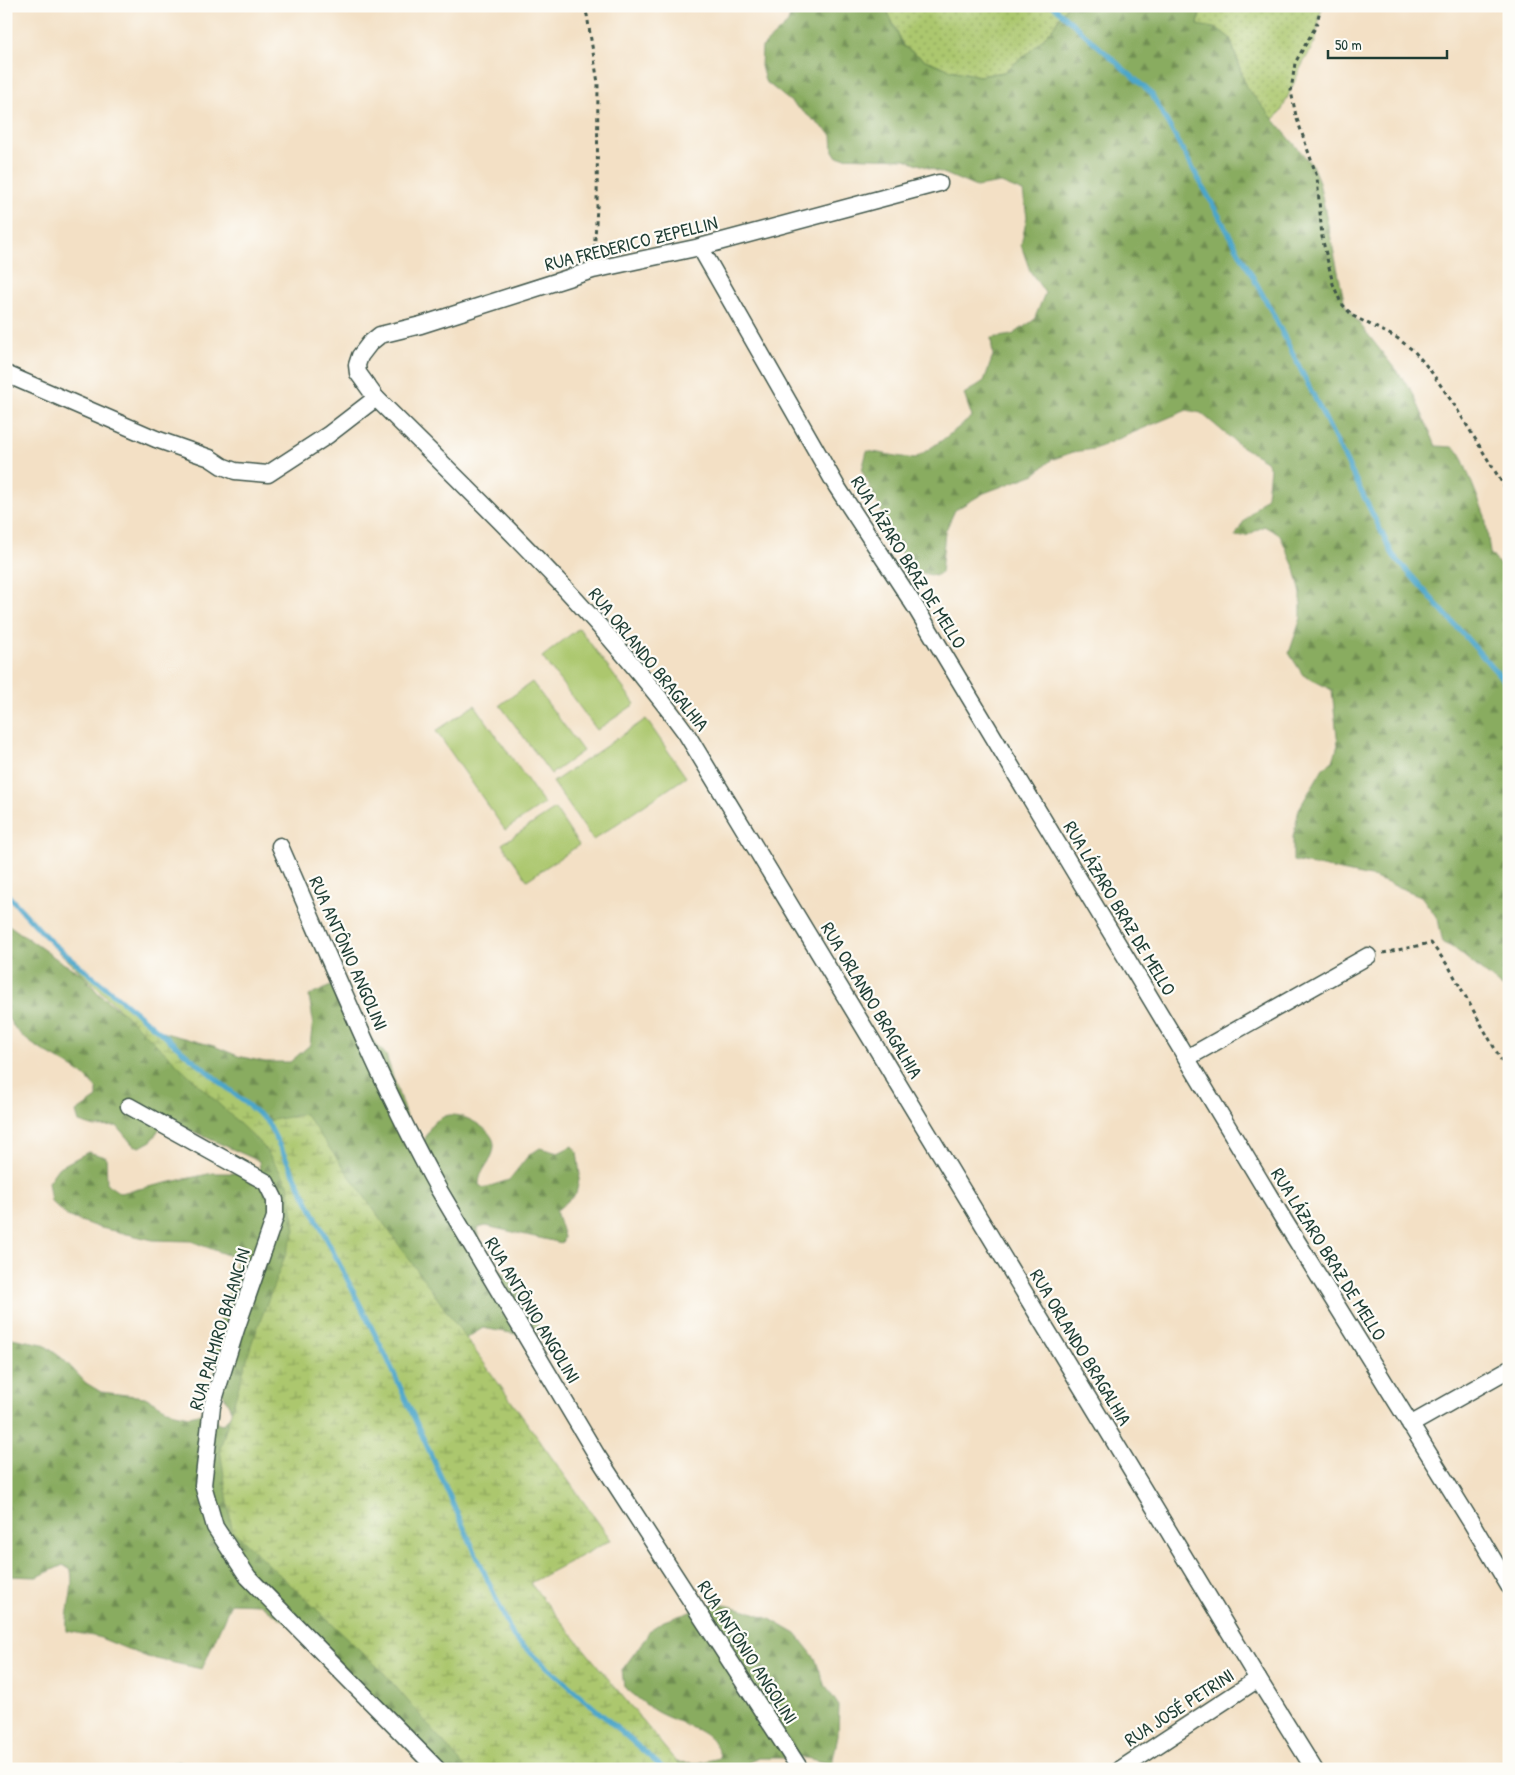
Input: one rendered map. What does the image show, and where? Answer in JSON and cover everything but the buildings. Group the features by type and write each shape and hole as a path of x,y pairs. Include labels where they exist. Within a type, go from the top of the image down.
{"street":[{"name":"RUA FREDERICO ZEPELLIN","path":"376,398 358,373 357,365 360,356 370,343 380,335 421,325 593,270 700,247 939,183"},
{"name":"RUA LÁZARO BRAZ DE MELLO","path":"700,247 837,487 916,608 1280,1214 1509,1586"},
{"path":"6,374 156,439 210,458 222,466 235,471 268,474 328,435 376,398"},
{"name":"RUA ORLANDO BRAGALHIA","path":"376,398 555,577 637,669 686,733 1314,1769"},
{"name":"RUA ANTÔNIO ANGOLINI","path":"280,846 390,1093 417,1150 439,1190 596,1454 800,1769"},
{"path":"1187,1058 1368,956"},
{"name":"RUA PALMIRO BALANCIN","path":"129,1106 266,1182 275,1200 275,1217 236,1329 212,1406 203,1484 215,1527 248,1577 436,1769"},
{"path":"1410,1424 1509,1369"},
{"name":"RUA JOSÉ PETRINI","path":"1121,1769 1258,1679"}],"path":[{"path":"583,6 587,15 598,83 597,207 593,270"},
{"path":"1321,6 1316,26 1296,63 1291,91 1296,116 1316,178 1322,237 1333,284 1341,303 1353,316 1397,338 1414,351 1425,363 1455,406 1509,494"},
{"path":"1368,956 1431,943 1449,967 1509,1074"}],"green space":[{"path":"792,6 885,6 903,46 925,60 951,70 979,76 1004,72 1033,49 1052,29 1067,6 1201,6 1198,25 1218,29 1230,38 1246,87 1312,165 1319,182 1345,305 1412,391 1436,446 1453,447 1460,453 1485,516 1490,553 1509,576 1509,987 1502,987 1454,948 1443,943 1438,919 1421,896 1375,878 1293,861 1293,837 1299,809 1323,768 1333,761 1338,745 1332,690 1303,675 1289,653 1301,618 1301,594 1295,569 1280,535 1264,526 1248,535 1235,537 1244,521 1267,496 1270,468 1266,461 1239,445 1201,413 1187,410 1094,449 1073,452 1051,460 1035,474 984,493 955,510 945,532 941,573 935,576 915,571 912,576 862,470 867,451 914,459 972,417 964,394 984,381 993,356 991,338 1012,335 1034,320 1045,293 1030,271 1021,245 1027,217 1023,192 1001,183 976,187 905,159 837,157 833,151 832,135 765,81 761,66 762,47 788,23"},
{"path":"885,6 1067,6 1052,29 1033,49 1004,72 979,76 951,70 925,60 903,46"},
{"path":"1201,6 1322,6 1315,42 1301,67 1281,112 1273,119 1246,87 1230,38 1198,25"},
{"path":"579,628 635,704 597,730 542,657"},
{"path":"532,682 583,751 551,774 500,705"},
{"path":"475,705 544,804 505,830 436,731"},
{"path":"646,719 686,777 593,840 553,782"},
{"path":"555,809 579,845 527,880 502,844"},
{"path":"6,923 61,962 82,974 99,994 119,1010 142,1024 165,1033 214,1046 238,1056 265,1062 290,1062 310,1045 313,1020 309,996 337,983 340,1004 386,1055 411,1132 424,1141 434,1123 443,1117 456,1115 471,1120 490,1134 494,1146 492,1156 479,1180 479,1185 484,1188 509,1180 528,1156 540,1148 558,1153 572,1146 577,1152 580,1175 576,1194 556,1211 564,1237 562,1243 486,1226 478,1228 478,1239 490,1258 535,1309 539,1332 532,1337 483,1328 463,1340 554,1769 433,1769 310,1639 260,1604 231,1603 202,1669 147,1657 98,1637 67,1631 67,1615 72,1578 71,1570 63,1565 37,1577 6,1576 6,1337 43,1344 63,1359 86,1383 101,1392 145,1397 174,1413 189,1416 208,1412 218,1423 224,1424 232,1412 215,1377 214,1352 217,1326 229,1299 229,1277 236,1265 235,1258 191,1241 153,1240 97,1227 67,1216 51,1201 48,1182 58,1168 88,1152 106,1157 107,1184 120,1193 213,1173 253,1173 260,1169 259,1161 174,1123 162,1125 151,1141 140,1147 133,1145 117,1126 95,1127 79,1122 76,1112 97,1098 97,1089 83,1075 30,1042 13,1025 6,1014"},
{"path":"53,946 267,1121 305,1114 611,1540 530,1583 682,1769 466,1769 383,1672 232,1530 220,1449 252,1342 295,1230 288,1184 263,1146"},
{"path":"716,1603 746,1610 770,1619 796,1634 815,1658 824,1684 839,1706 838,1735 832,1764 806,1758 758,1758 736,1769 642,1769 674,1762 698,1763 720,1758 718,1749 706,1735 656,1711 624,1687 622,1670 647,1636 648,1631 664,1621"},
{"path":"178,1761 211,1769 154,1769"}],"waterway":[{"path":"1053,6 1151,93 1270,308 1393,555 1509,686"},
{"path":"6,893 51,942 267,1121 387,1358 514,1638 664,1769"}]}
